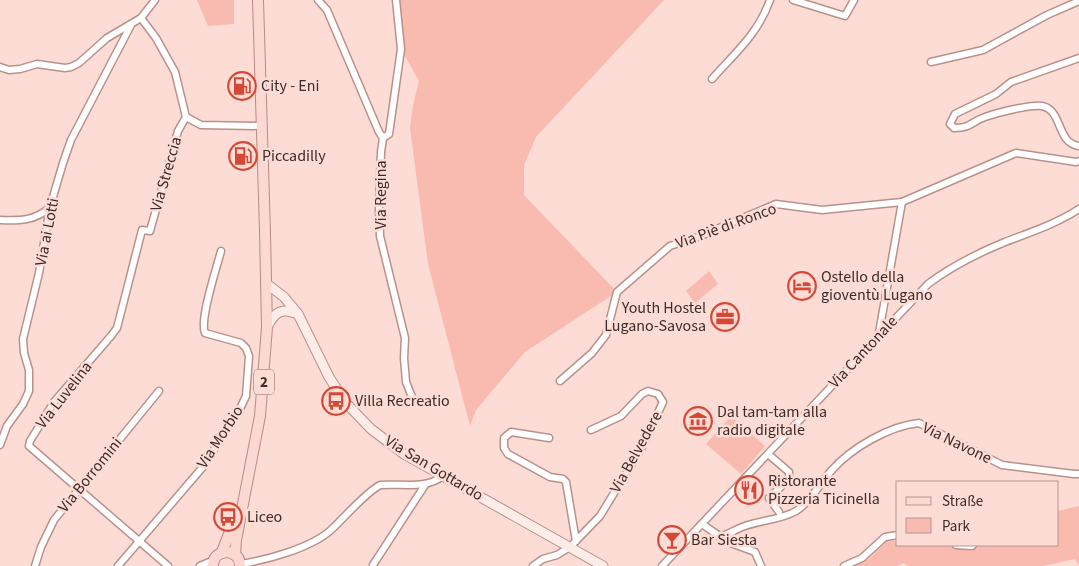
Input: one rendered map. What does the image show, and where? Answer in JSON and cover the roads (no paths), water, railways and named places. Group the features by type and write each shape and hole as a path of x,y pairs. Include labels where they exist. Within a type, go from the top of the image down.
{"main road":[{"name":"2","path":"238,561 236,540 261,409 267,327 258,0"},
{"name":"Via San Gottardo","path":"267,284 284,297 298,314 329,378 345,402 362,421 394,447 444,476 573,544 603,566"},
{"path":"267,327 273,316 280,311 289,310 298,314"},
{"name":"2","path":"222,552 249,479"},
{"path":"214,563 222,552 227,552 238,561"}],"street":[{"path":"0,66 9,70 37,64 71,68 107,38 141,18 155,0"},
{"name":"Via Regina","path":"318,0 327,10 383,138 379,208 380,236 404,338 406,382 414,402"},
{"path":"383,138 389,134 401,49 396,0"},
{"path":"712,79 753,35 763,19 770,0"},
{"path":"793,0 845,16 854,0"},
{"path":"931,62 983,50 1047,15 1079,2"},
{"name":"Via Streccia","path":"141,18 156,38 173,68 178,81 186,118 178,131 150,231 142,230"},
{"name":"Via ai Lotti","path":"0,445 7,426 23,404 29,391 29,370 24,353 23,339 39,273 50,207 71,140 131,25"},
{"path":"1079,58 1011,82 996,94 955,114 950,124 954,128 965,128 985,117 1032,106 1042,106 1054,114 1068,141 1079,146"},
{"name":"Via Streccia","path":"186,118 201,126 262,126"},
{"name":"Via Piè di Ronco","path":"560,381 592,353 606,335 617,292 670,246 698,237 776,204 822,210 902,202 1016,154 1079,161"},
{"path":"879,334 902,202"},
{"path":"0,220 16,221 34,218 50,207"},
{"name":"Via Cantonale","path":"662,566 928,284 949,269 1005,242 1050,226 1079,209"},
{"path":"0,215 16,221"},
{"name":"Via Luvelina","path":"142,230 117,328 54,402 30,441 29,446 168,566"},
{"name":"Via Morbio","path":"118,566 202,468 238,413 246,396 249,356 246,348 241,343 205,333 203,328 221,252"},
{"name":"Via Borromini","path":"35,566 41,547 54,520 159,391"},
{"name":"Via Belvedere","path":"573,544 600,516 641,449 663,402 658,394 648,391 642,394 621,416 591,430"},
{"name":"Via Navone","path":"720,537 745,526 786,515 796,510 805,503 834,468 856,447 906,424 920,423 1002,465 1079,474"},
{"path":"533,566 543,559 557,555 573,544 566,482 563,479 550,477 508,454 504,448 504,438 511,432 549,438"},
{"path":"768,454 789,472 789,478 769,498 779,512"},
{"path":"238,561 257,561 296,549 329,532 380,485 425,484 437,481 444,476"},
{"path":"373,565 425,484"},
{"path":"702,524 728,542 755,552 761,566"},
{"path":"844,566 862,558 885,537 896,535"},
{"path":"200,566 214,563"}],"place":[{"name":"City - Eni","path":"242,86"},
{"name":"Piccadilly","path":"243,156"},
{"name":"Ostello della gioventù Lugano","path":"802,286"},
{"name":"Youth Hostel Lugano-Savosa","path":"725,317"},
{"name":"Villa Recreatio","path":"336,401"},
{"name":"Dal tam-tam alla radio digitale","path":"698,421"},
{"name":"Ristorante Pizzeria Ticinella","path":"749,490"},
{"name":"Liceo","path":"228,517"},
{"name":"Bar Siesta","path":"672,540"}]}
